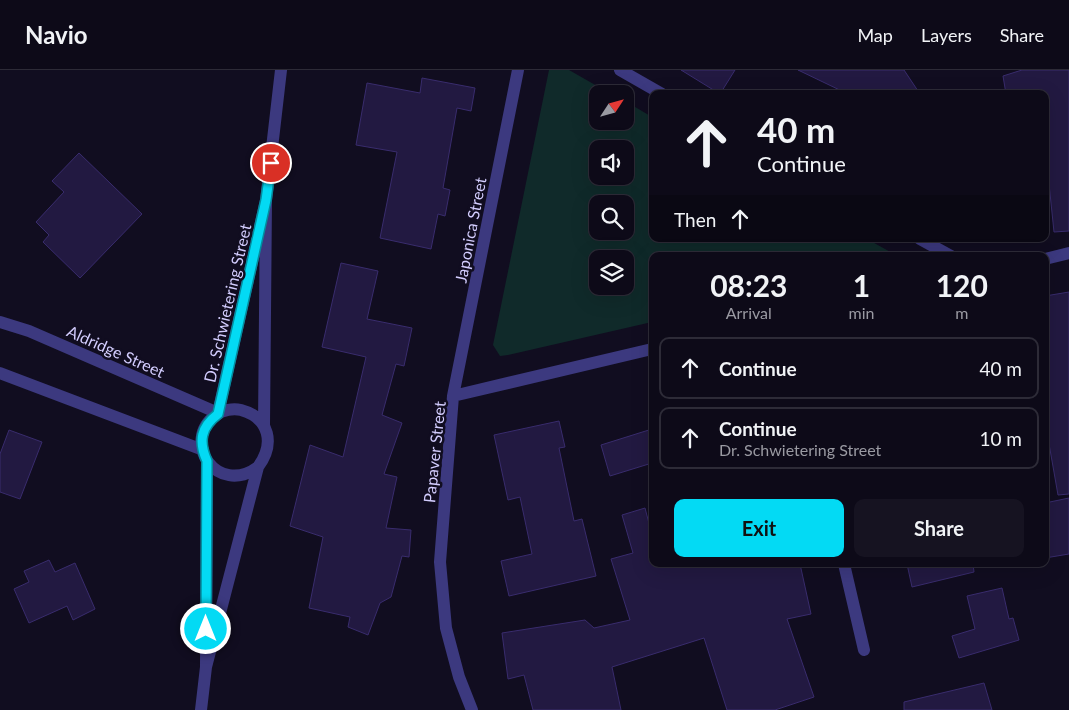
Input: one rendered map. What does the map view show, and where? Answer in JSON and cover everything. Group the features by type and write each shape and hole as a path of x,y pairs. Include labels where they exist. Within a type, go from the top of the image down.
{"street":[{"name":"Dr. Schwietering Street","path":"218,414 266,200 281,70"},
{"name":"Japonica Street","path":"453,396 518,70"},
{"path":"620,70 655,90"},
{"name":"Dr. Schwietering Street","path":"264,426 266,200"},
{"path":"925,242 944,252"},
{"path":"1049,258 1069,253"},
{"name":"Aldridge Street","path":"0,322 29,331 218,414"},
{"name":"Papaver Street","path":"472,710 459,676 446,628 440,562 453,396 649,349"},
{"path":"0,373 205,456 215,470 226,475 238,476 249,473 265,458 268,436 264,426 258,418 249,412 238,409 218,414 210,420 204,429 202,439 205,456 206,667 201,710"},
{"path":"206,667 258,466"},
{"path":"845,567 864,650"}],"green space":[{"path":"549,70 569,70 595,85 589,85 589,130 634,130 634,106 649,115 649,242 872,242 890,252 649,252 649,323 500,356 493,345"}],"building":[{"path":"681,70 735,70 722,90 714,90"},
{"path":"798,70 904,70 917,90 840,90"},
{"path":"1022,70 1069,70 1069,231 1054,232 1049,184 1049,90 1005,90 1003,76"},
{"path":"422,78 475,88 471,111 457,108 443,188 450,190 445,216 438,214 431,249 380,238 397,152 356,145 367,83 420,93"},
{"path":"79,153 142,214 80,278 43,242 49,235 36,222 64,192 52,181"},
{"path":"341,263 378,271 367,319 412,328 404,366 396,364 382,415 402,423 384,474 397,477 386,528 411,530 409,557 402,556 391,597 380,603 368,635 348,627 350,617 309,608 323,537 290,526 310,445 343,457 366,357 322,347"},
{"path":"1069,292 1069,494 1058,495 1049,444 1049,295"},
{"path":"559,421 565,447 559,448 574,521 582,519 596,576 509,596 501,561 532,554 520,497 508,500 494,435"},
{"path":"9,430 42,442 20,499 0,492 0,454"},
{"path":"649,430 649,464 610,476 601,445"},
{"path":"1069,498 1069,554 1049,557 1049,502"},
{"path":"645,508 649,523 649,567 801,567 811,614 787,619 814,697 775,710 727,710 704,638 612,667 621,710 533,710 524,675 508,679 502,633 585,620 594,628 630,620 611,559 633,553 622,515"},
{"path":"49,560 55,572 75,563 95,609 73,620 67,606 29,623 14,589 29,582 24,571"},
{"path":"908,567 973,567 974,572 912,587"},
{"path":"1002,588 1009,619 1013,618 1019,640 959,658 952,636 975,629 967,596"},
{"path":"984,683 992,710 904,710 904,702"}],"route":[{"path":"206,629 207,461 202,450 202,439 204,429 210,420 218,414 266,200 271,163"}]}
